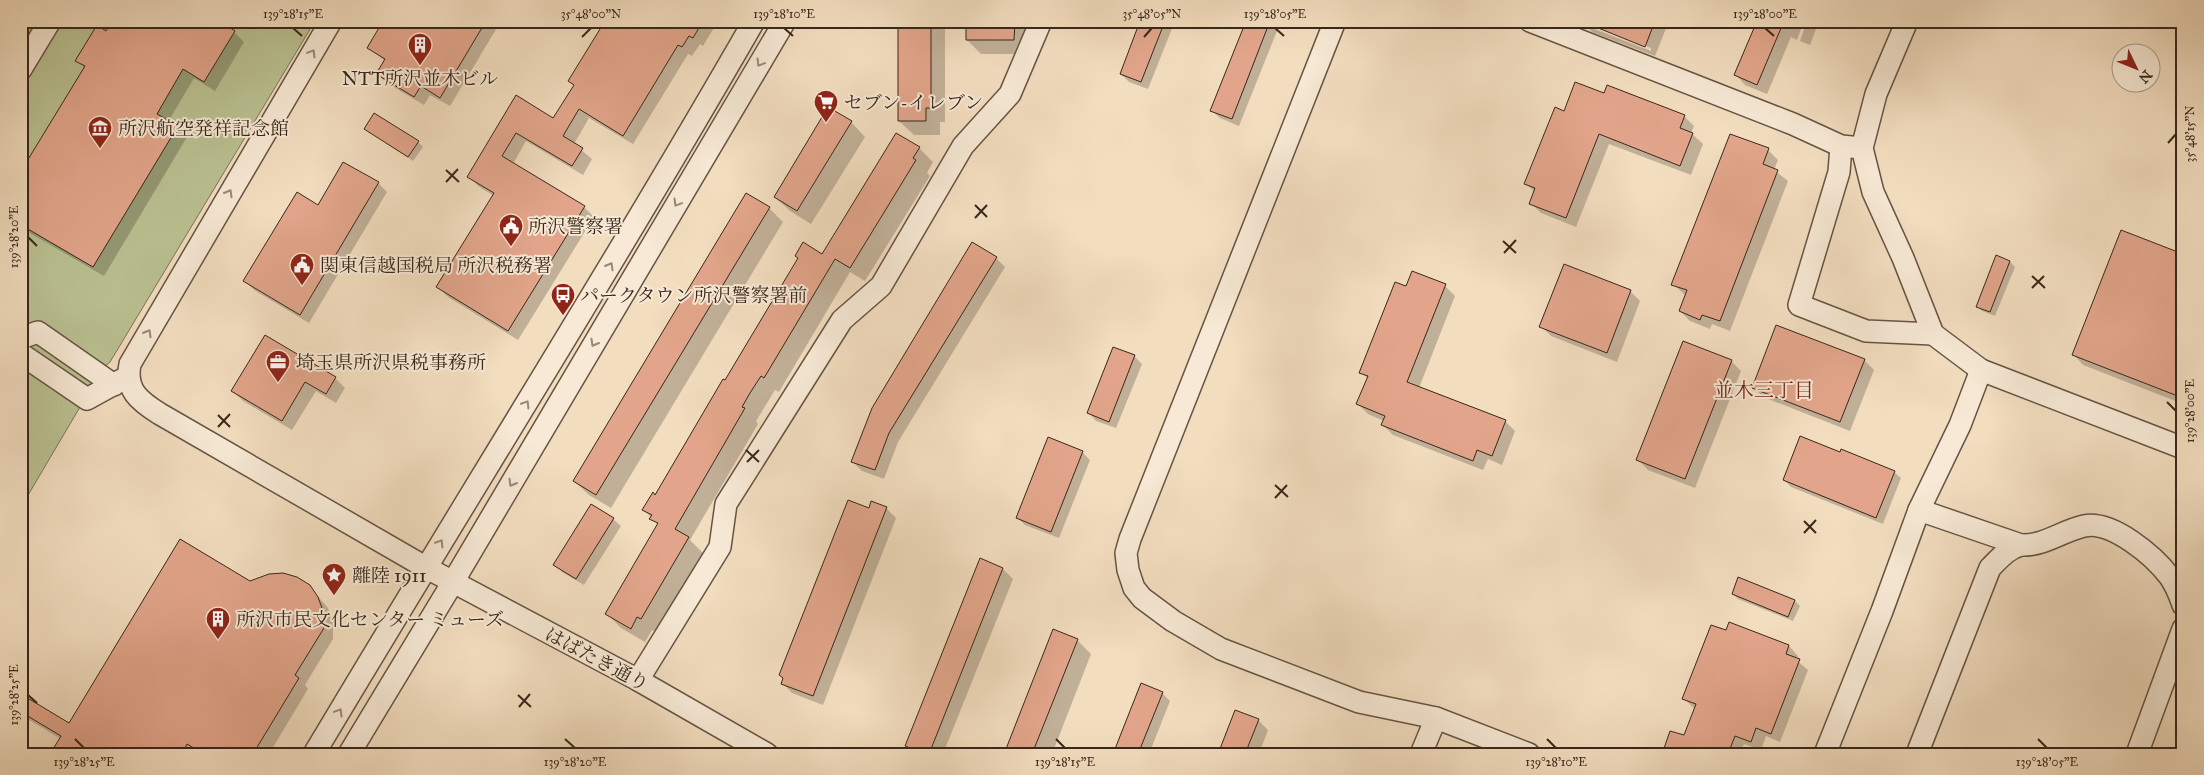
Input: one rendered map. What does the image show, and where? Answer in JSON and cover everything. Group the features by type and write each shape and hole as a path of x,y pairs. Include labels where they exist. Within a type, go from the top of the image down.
{"street":[{"path":"21,69 50,21"},
{"path":"21,354 87,399 121,381 331,21"},
{"path":"314,754 425,567 592,296 754,21"},
{"path":"349,754 454,582 785,21"},
{"path":"638,680 720,547 726,504 842,320 881,286 963,146 1010,94 1041,21"},
{"path":"1335,21 1130,539 1126,553 1128,570 1134,588 1148,605 1221,650 1359,702 1436,718 1529,754"},
{"path":"1530,21 1793,124 1841,146 1862,148"},
{"path":"1907,21 1876,94 1862,148 1873,192 1903,258 1933,334 1981,370 2183,448"},
{"path":"1841,146 1839,172 1799,305 1866,331 1933,334"},
{"path":"21,338 38,332 121,381"},
{"path":"1825,754 1882,611 1919,510 1960,425 1981,370"},
{"name":"はばたき通り","path":"121,381 138,398 154,410 425,567 638,680 767,754"},
{"path":"1919,510 2021,545"},
{"path":"1917,754 1990,568 2002,555 2012,548 2043,542 2083,526 2094,525 2109,529 2125,536 2138,546 2170,577 2183,605"},
{"path":"2136,754 2183,628"},
{"path":"1421,754 1436,718"}],"green space":[{"path":"21,21 315,21 110,362 103,368 21,507"}],"building":[{"name":"所沢航空発祥記念館","path":"112,21 219,21 235,31 204,82 183,69 157,114 178,126 93,267 21,225 21,171 85,66 75,61 97,25 106,31"},
{"name":"NTT所沢並木ビル","path":"383,21 486,21 440,98 421,86 414,97 376,74 385,59 367,48"},
{"path":"605,21 703,21 693,38 689,36 682,47 678,45 623,136 579,109 563,136 583,148 572,166 516,133 502,156 585,206 508,331 436,287 494,193 467,177 516,95 553,118 574,85 568,81"},
{"path":"898,21 931,21 931,108 926,108 926,121 898,121"},
{"path":"966,21 1015,21 1014,40 966,40"},
{"path":"1140,21 1165,21 1141,82 1120,74"},
{"path":"1246,21 1270,21 1232,119 1210,111"},
{"path":"1581,21 1655,21 1645,47"},
{"path":"1757,21 1784,21 1757,85 1734,75"},
{"path":"1575,82 1604,93 1607,85 1685,115 1680,128 1693,133 1680,166 1599,134 1566,218 1529,204 1535,188 1524,184 1555,107 1564,111"},
{"path":"828,107 852,121 797,211 774,197"},
{"path":"374,113 419,141 408,157 364,129"},
{"path":"896,133 920,147 913,158 916,160 850,268 835,259 764,378 761,376 750,393 742,407 745,408 675,529 689,537 641,619 637,617 631,629 605,614 658,523 649,519 652,515 642,510 653,492 655,495 723,379 725,380 798,258 795,256 803,242 822,254"},
{"path":"1730,134 1769,148 1763,164 1778,170 1720,321 1702,315 1700,320 1679,311 1687,290 1671,285"},
{"path":"343,162 379,182 300,315 243,281 297,192 318,205"},
{"path":"746,193 770,207 596,495 573,481"},
{"path":"2121,230 2183,254 2183,398 2072,355"},
{"path":"972,242 997,257 889,433 875,470 851,462 872,408"},
{"path":"1996,255 2010,261 1990,312 1976,307"},
{"path":"1564,264 1631,290 1607,353 1539,327"},
{"path":"1412,271 1446,284 1407,382 1506,420 1492,456 1477,450 1473,461 1381,425 1385,416 1356,404 1368,376 1359,373 1395,282 1406,286"},
{"path":"1776,325 1865,359 1840,422 1752,388"},
{"path":"265,335 336,377 326,394 305,382 282,421 231,391"},
{"path":"1683,341 1732,360 1685,479 1636,460"},
{"path":"1113,347 1135,355 1109,422 1087,413"},
{"path":"1800,436 1840,452 1841,449 1895,471 1876,518 1783,480"},
{"path":"1048,437 1083,451 1051,532 1016,518"},
{"path":"848,500 869,508 871,501 887,507 813,696 781,684 783,678 779,675"},
{"path":"591,504 614,518 576,579 553,565"},
{"name":"所沢市民文化センター ミューズ","path":"180,539 250,581 269,574 283,573 297,577 310,585 318,597 323,611 324,628 295,675 299,678 253,754 204,754 187,744 182,754 50,754 61,736 21,712 21,694 69,723"},
{"path":"980,558 1003,568 929,754 925,754 905,746"},
{"path":"1738,577 1795,600 1788,617 1732,594"},
{"path":"1729,622 1789,645 1786,654 1800,659 1771,734 1756,728 1751,742 1735,736 1728,754 1662,754 1670,731 1684,735 1696,704 1682,699 1711,625 1726,630"},
{"path":"1053,629 1078,639 1032,754 1004,754"},
{"path":"1141,683 1163,692 1138,754 1113,754"},
{"path":"1235,710 1259,719 1245,754 1218,754"}],"place":[{"name":"NTT所沢並木ビル","path":"420,66"},
{"name":"セブン-イレブン","path":"826,123"},
{"name":"所沢航空発祥記念館","path":"100,149"},
{"name":"所沢警察署","path":"511,247"},
{"name":"関東信越国税局 所沢税務署","path":"302,286"},
{"name":"パークタウン所沢警察署前","path":"563,316"},
{"name":"埼玉県所沢県税事務所","path":"278,383"},
{"name":"離陸 1911","path":"334,596"},
{"name":"所沢市民文化センター ミューズ","path":"218,640"}],"district":[{"name":"並木三丁目","path":"1764,390"}]}
